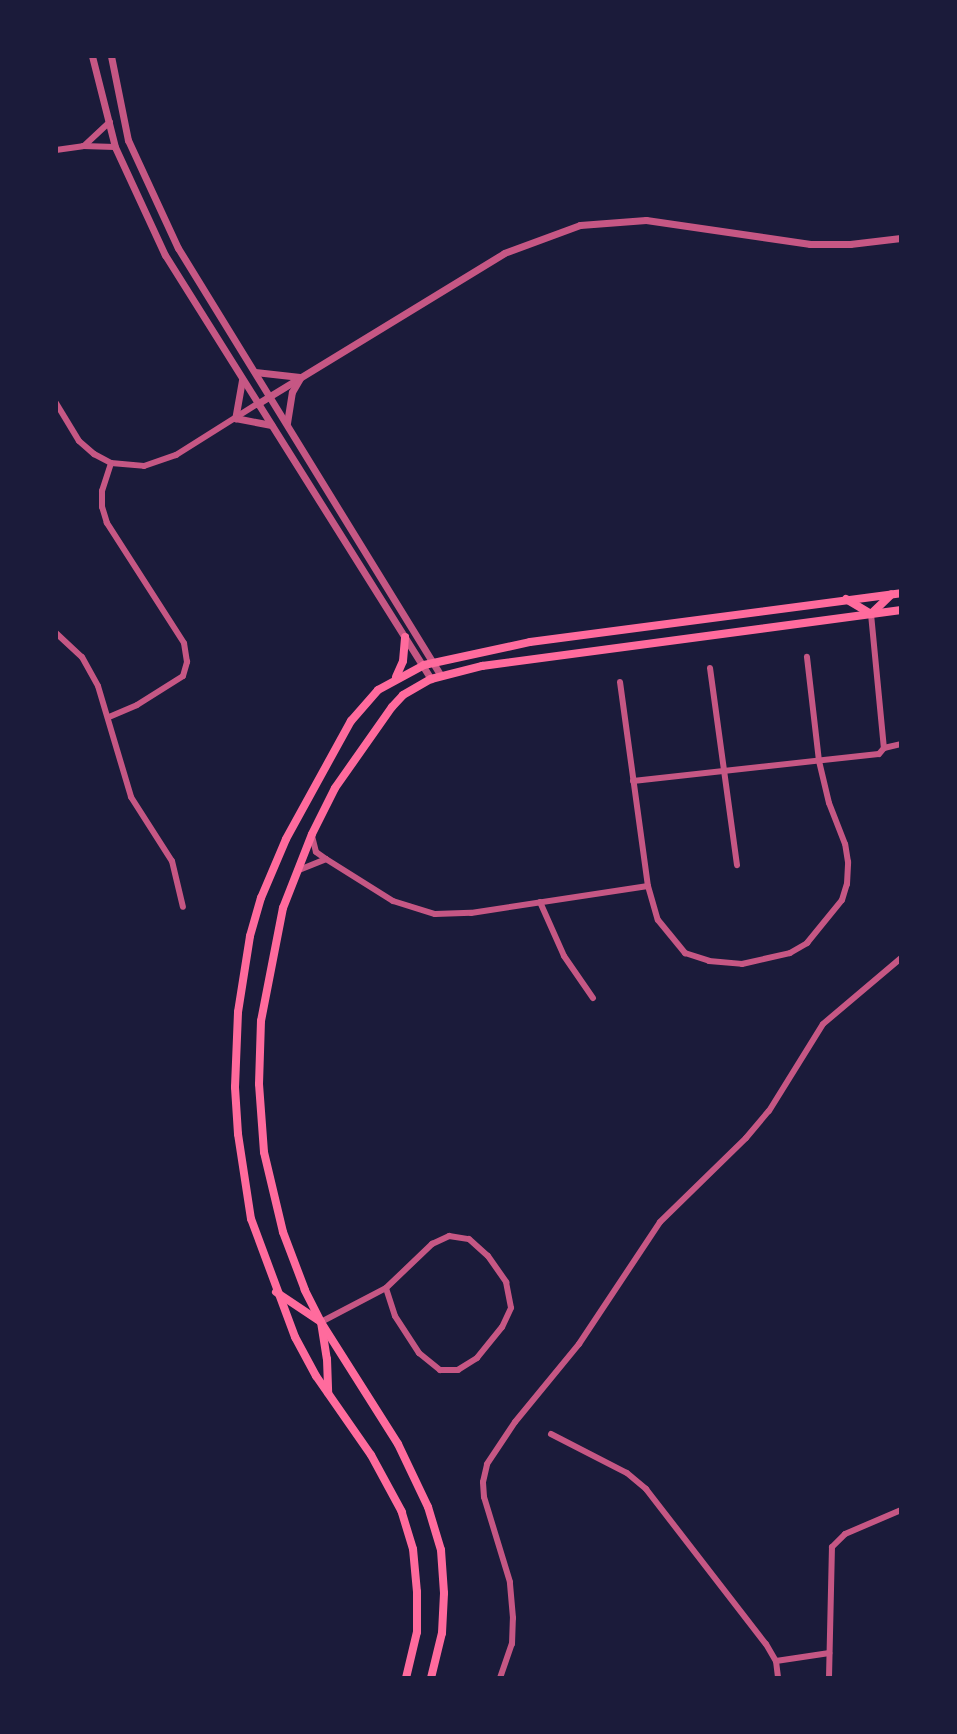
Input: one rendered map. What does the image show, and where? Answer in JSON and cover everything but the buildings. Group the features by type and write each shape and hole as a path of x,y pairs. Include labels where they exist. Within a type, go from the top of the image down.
{"main road":[{"path":"406,1678 417,1632 417,1592 413,1549 402,1512 371,1455 328,1393 295,1337 251,1219 238,1134 235,1087 238,1012 250,936 261,898 286,839 351,721 378,690 424,664 530,642 897,593"},
{"path":"871,614 897,593"},
{"path":"845,599 871,614"},
{"path":"431,1678 442,1633 444,1593 441,1550 428,1507 398,1444 321,1322 283,1232 264,1152 259,1084 261,1021 275,943 295,873 312,834 335,788 391,707 403,695 431,679 532,659 901,610"},
{"path":"394,679 403,661 405,637"},
{"path":"276,1292 321,1322 327,1359 328,1393"}],"street":[{"path":"92,56 115,147 165,255 431,679"},
{"path":"111,56 128,140 153,199 178,248 441,676"},
{"path":"83,146 110,122"},
{"path":"56,150 83,146 115,147"},
{"path":"56,403 79,441 111,463 144,466 161,461 235,418 504,253 580,226 646,220 810,244 850,244 901,238"},
{"path":"255,372 300,377"},
{"path":"287,424 292,392 300,377"},
{"path":"235,418 242,379"},
{"path":"235,418 271,425"},
{"path":"109,717 136,705 183,676 187,662 184,643 107,523 102,507 102,491 111,463"},
{"path":"871,614 884,748"},
{"path":"56,633 82,657 99,686 118,760 131,797 172,862 183,907"},
{"path":"620,682 648,886 657,920 685,953 709,961 742,964 790,953 807,943 836,909 847,884 845,844 829,803 819,761 807,657"},
{"path":"709,668 737,865"},
{"path":"633,781 878,754 884,748 901,744"},
{"path":"312,834 316,852 326,859 393,901 435,914 471,913 648,886"},
{"path":"295,873 303,866 326,859"},
{"path":"540,902 564,956 593,998"},
{"path":"500,1678 512,1644 513,1618 510,1582 484,1497 482,1482 486,1464 515,1422 579,1344 660,1222 754,1129 823,1024 901,958"},
{"path":"321,1322 386,1287 432,1244 449,1236 469,1239 488,1256 506,1282 511,1308 502,1327 477,1358 458,1370 440,1370 419,1353 396,1316 386,1287"},
{"path":"551,1434 637,1479 776,1661 778,1678"},
{"path":"829,1678 832,1547 845,1534 901,1510"},
{"path":"776,1661 829,1653"}]}
